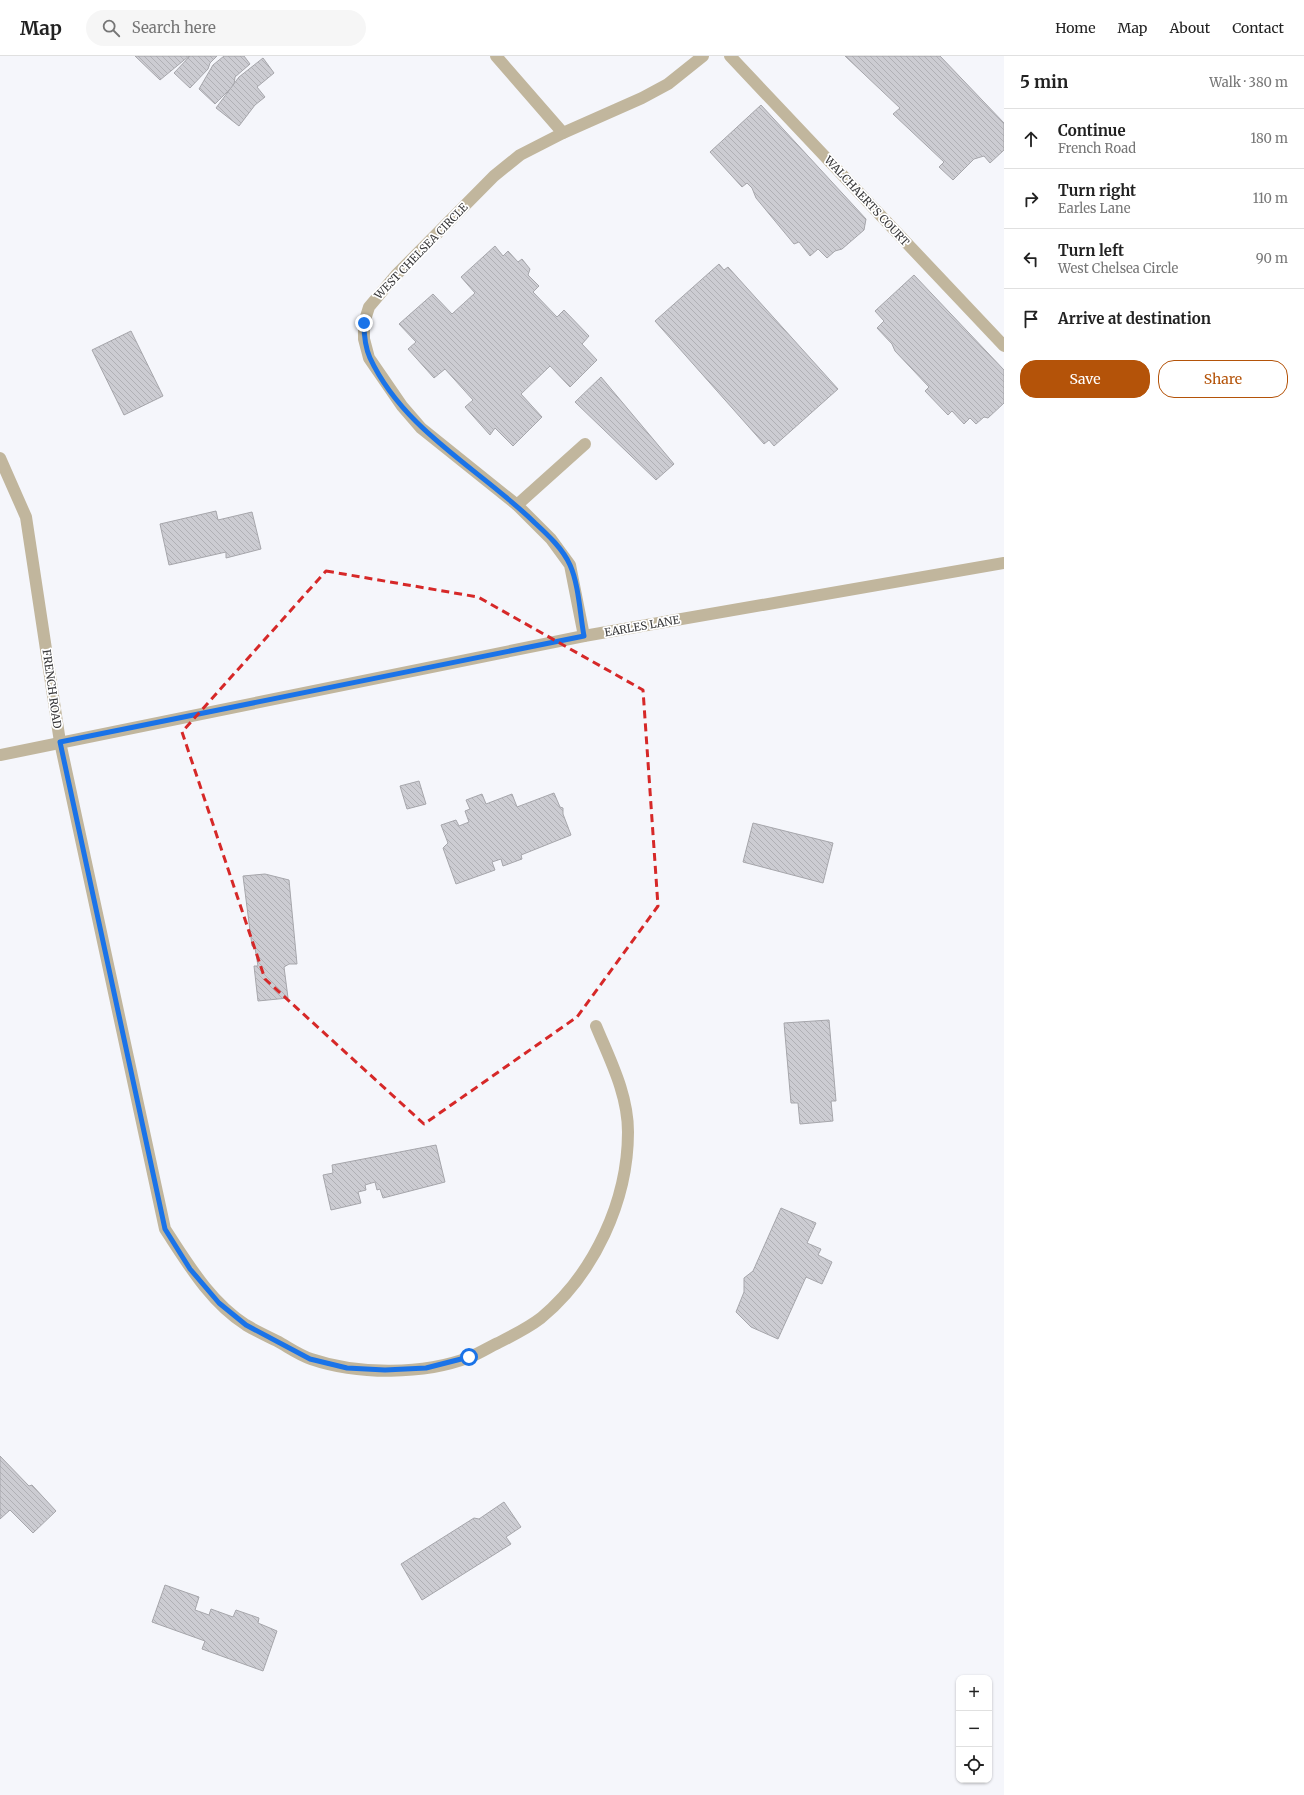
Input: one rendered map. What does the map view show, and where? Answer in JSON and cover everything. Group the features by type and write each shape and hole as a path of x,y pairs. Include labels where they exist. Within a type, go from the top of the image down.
{"street":[{"path":"496,56 564,133"},
{"name":"WEST CHELSEA CIRCLE","path":"584,636 570,565 551,539 517,505 421,428 402,406 369,358 364,339 364,323 369,308 396,275 494,176 520,155 564,133 642,98 668,84 703,56"},
{"name":"WALCHAERTS COURT","path":"730,56 1004,346"},
{"path":"517,505 585,444"},
{"name":"FRENCH ROAD","path":"0,458 26,517 60,742 165,1229 190,1269 219,1303 246,1325 310,1359 347,1368 385,1370 426,1368 469,1357 511,1336 540,1318 569,1290 592,1257 611,1219 625,1174 628,1130 623,1091 596,1026"},
{"name":"EARLES LANE","path":"0,755 584,636 1004,563"}],"highlighted area":[{"path":"326,571 478,597 643,690 658,906 577,1017 424,1124 265,979 182,732"}],"building":[{"path":"135,56 189,56 160,80"},
{"path":"190,56 217,56 210,63 208,69 190,88 174,73"},
{"path":"224,56 244,56 250,64 235,77 234,85 215,104 199,89 213,65"},
{"path":"845,56 940,56 1004,123 1004,150 990,163 984,156 974,159 953,180 939,167 944,162 893,114 900,108"},
{"path":"263,58 274,73 257,87 265,97 255,105 239,126 216,108 239,77"},
{"path":"761,105 866,219 864,230 842,249 835,251 827,258 818,249 810,256 799,242 794,244 756,198 752,188 747,183 742,187 710,152"},
{"path":"495,246 503,256 508,251 518,262 522,259 530,269 528,275 539,286 533,292 557,317 564,310 589,336 582,344 597,360 570,387 550,366 521,394 542,417 513,446 495,428 490,435 465,407 473,400 445,369 434,378 408,349 416,342 399,324 433,294 452,314 475,293 461,277"},
{"path":"719,264 724,270 728,267 838,389 774,446 769,440 764,444 655,321"},
{"path":"914,275 1004,370 1004,403 988,418 984,417 976,424 970,418 964,424 952,411 948,415 925,391 929,387 895,351 892,344 877,328 884,321 875,311"},
{"path":"131,331 163,396 124,415 92,350"},
{"path":"601,377 674,464 656,480 575,402"},
{"path":"216,511 218,520 252,512 261,549 226,558 226,552 169,565 160,524"},
{"path":"419,781 426,804 407,809 400,786"},
{"path":"554,793 560,807 563,808 563,814 571,835 521,855 522,859 503,866 501,859 492,862 495,870 456,884 443,848 448,843 441,825 456,820 459,826 469,822 465,811 470,809 466,800 482,794 486,804 512,794 517,807"},
{"path":"753,823 833,843 823,883 743,862"},
{"path":"265,874 289,880 297,964 289,964 284,967 288,998 258,1001 254,966 258,966 255,948 252,946 243,876"},
{"path":"829,1020 836,1101 831,1101 833,1121 800,1124 798,1103 791,1103 784,1023"},
{"path":"436,1145 445,1182 383,1198 380,1189 377,1190 375,1182 365,1185 366,1190 358,1192 361,1203 331,1210 323,1175 333,1173 332,1165"},
{"path":"781,1208 816,1223 807,1243 821,1249 818,1255 832,1262 822,1284 806,1277 778,1339 751,1327 736,1312 744,1292 744,1278 753,1271"},
{"path":"0,1456 29,1486 32,1485 56,1511 33,1533 10,1510 0,1519"},
{"path":"504,1502 521,1527 506,1537 511,1544 422,1600 401,1564 474,1518 479,1519"},
{"path":"165,1585 199,1597 195,1610 209,1615 211,1609 233,1617 236,1610 259,1618 258,1623 277,1631 263,1671 202,1649 205,1641 152,1622"}],"route":[{"path":"364,323 364,339 369,358 402,406 421,428 517,505 551,539 570,565 584,636 60,742 165,1229 190,1269 219,1303 246,1325 310,1359 347,1368 385,1370 426,1368 469,1357"}]}
